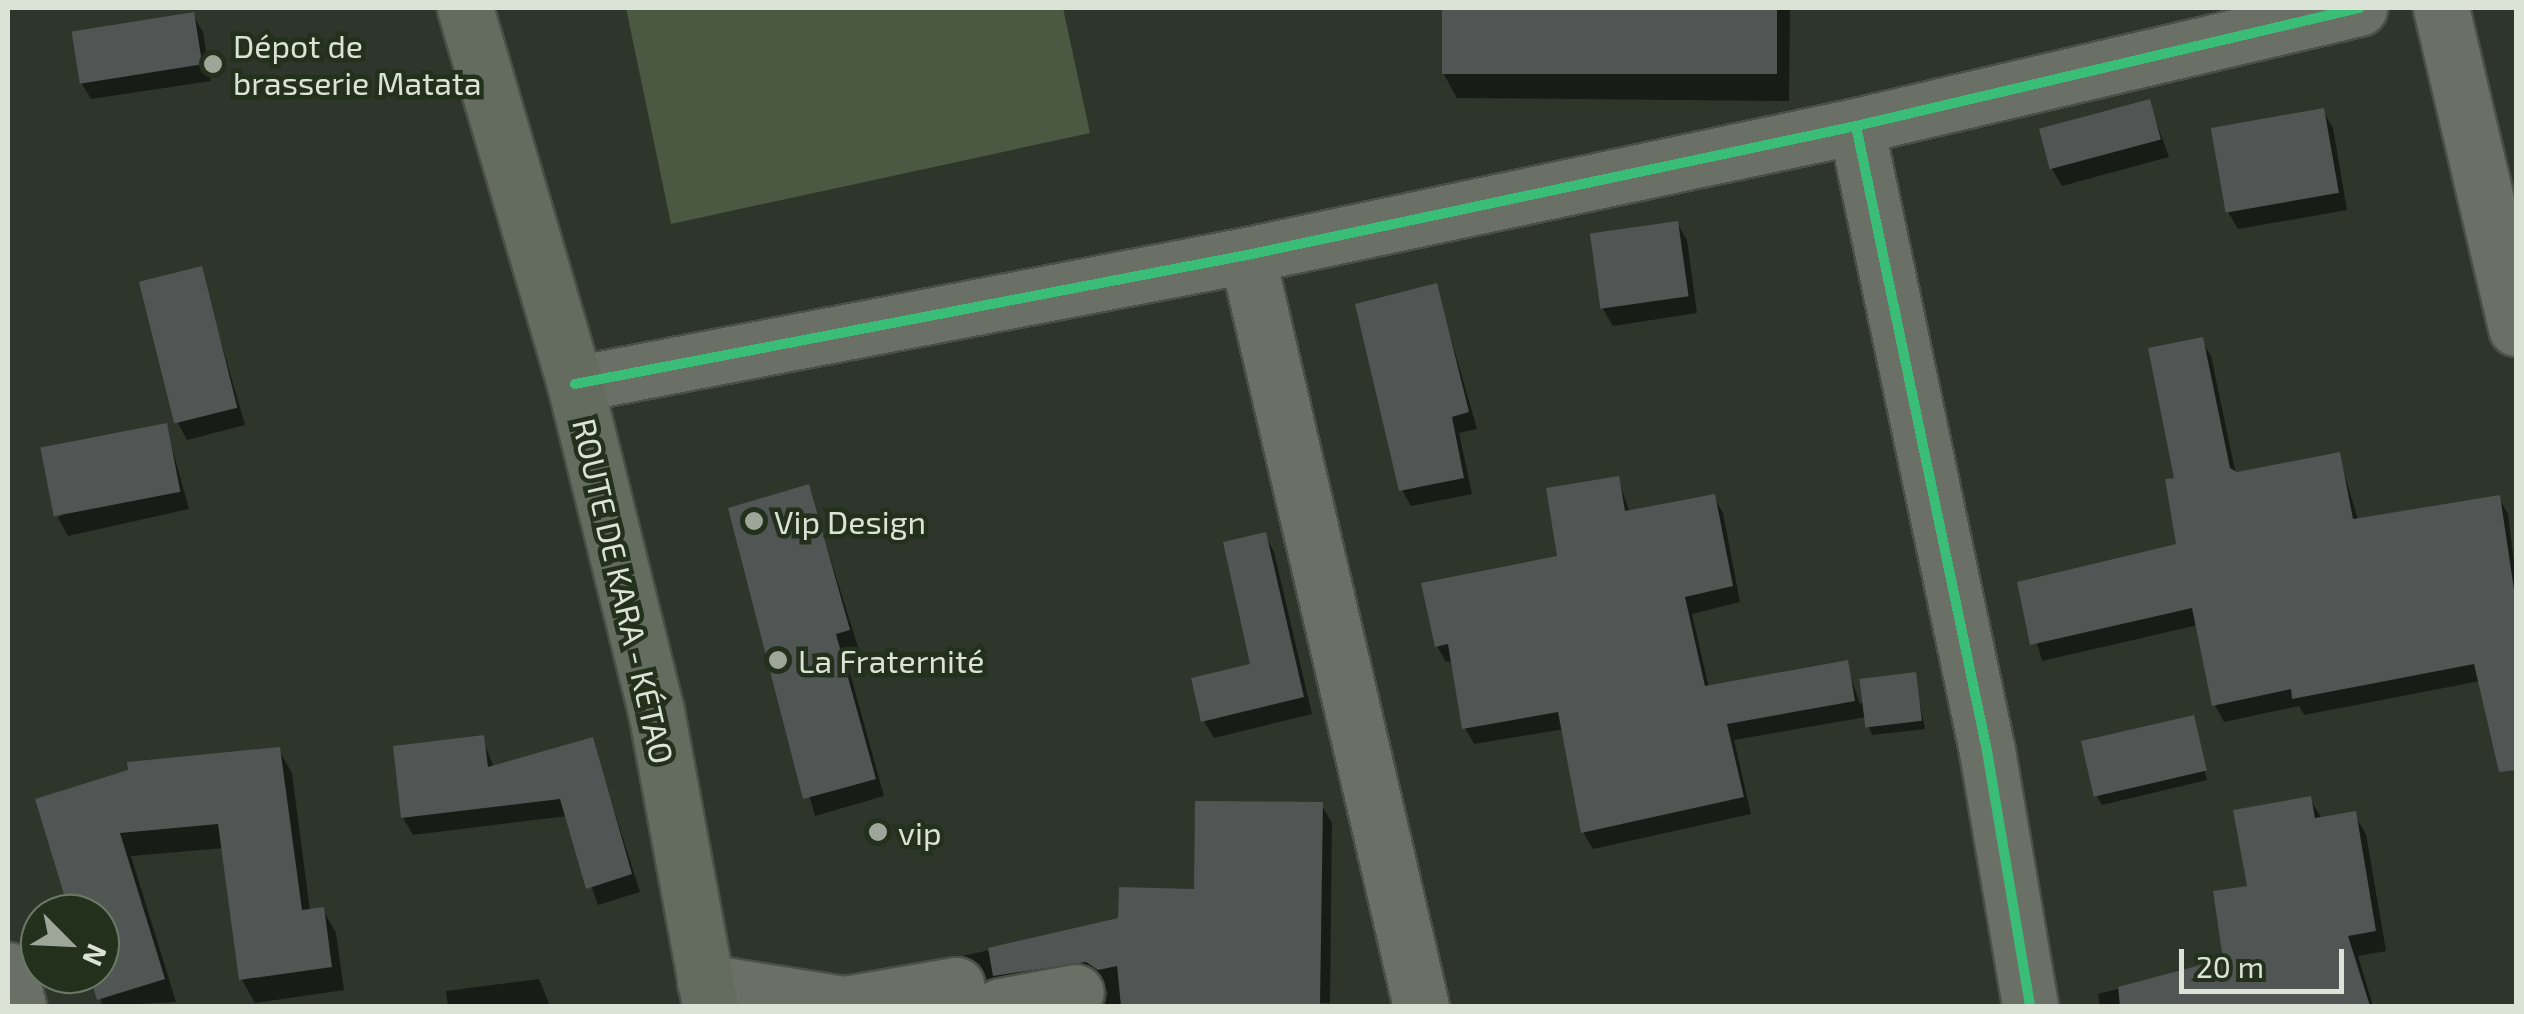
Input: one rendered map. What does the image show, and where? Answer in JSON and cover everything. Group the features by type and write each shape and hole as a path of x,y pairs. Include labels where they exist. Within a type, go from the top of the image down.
{"main road":[{"name":"ROUTE DE KARA - KÉTAO","path":"465,8 575,384 656,711 708,994"}],"street":[{"path":"575,384 1247,255 1856,126 2359,8"},
{"path":"2441,8 2516,328"},
{"path":"1856,126 1987,751 2030,1006"},
{"path":"1247,255 1422,1006"},
{"path":"8,970 18,1006"},
{"path":"708,994 844,1005 956,985 960,1006"},
{"path":"1000,1006 1076,992"}],"green space":[{"path":"626,8 1063,8 1090,133 671,224"}],"building":[{"path":"1442,8 1777,8 1777,74 1442,74"},
{"path":"194,12 202,64 80,84 72,31"},
{"path":"2150,99 2161,140 2050,169 2039,129"},
{"path":"2324,108 2339,193 2226,213 2211,128"},
{"path":"1678,221 1689,296 1600,309 1590,233"},
{"path":"202,266 237,408 174,423 139,282"},
{"path":"1437,283 1469,412 1452,417 1464,478 1399,491 1355,304"},
{"path":"2203,337 2230,468 2237,472 2340,452 2353,519 2500,495 2516,603 2516,770 2499,772 2474,664 2292,699 2291,689 2212,706 2192,608 2030,645 2017,582 2176,544 2165,479 2174,478 2148,348"},
{"path":"167,423 180,492 54,516 40,448"},
{"path":"1619,476 1625,511 1715,494 1733,586 1685,597 1705,686 1848,660 1855,701 1727,724 1744,797 1581,833 1558,712 1462,729 1448,644 1435,647 1421,583 1557,556 1546,488"},
{"path":"809,484 850,630 836,634 876,779 803,799 728,508"},
{"path":"1266,532 1304,697 1201,722 1191,678 1250,664 1223,542"},
{"path":"1916,672 1922,721 1865,728 1859,679"},
{"path":"2194,715 2207,771 2094,797 2081,741"},
{"path":"484,735 488,767 593,737 632,874 586,889 560,799 401,818 393,746"},
{"path":"280,747 302,910 324,907 332,967 239,980 218,824 120,833 165,979 120,993 120,894 64,894 35,799 128,770 127,762"},
{"path":"2311,796 2315,818 2356,811 2376,931 2348,936 2370,1006 2120,1006 2118,987 2223,959 2213,891 2247,886 2233,810"},
{"path":"1195,801 1323,802 1320,1006 1121,1006 1117,966 1098,970 1086,962 993,976 988,948 1118,918 1119,887 1194,889"},
{"path":"95,994 116,994 97,1000"}],"cycle path":[{"path":"575,384 1247,255 1856,126 2359,8"},
{"path":"1856,126 1987,751 2030,1006"}],"place":[{"name":"Dépot de brasserie Matata","path":"213,64"},
{"name":"Vip Design","path":"754,521"},
{"name":"La Fraternité","path":"778,660"},
{"name":"vip","path":"878,832"}]}
